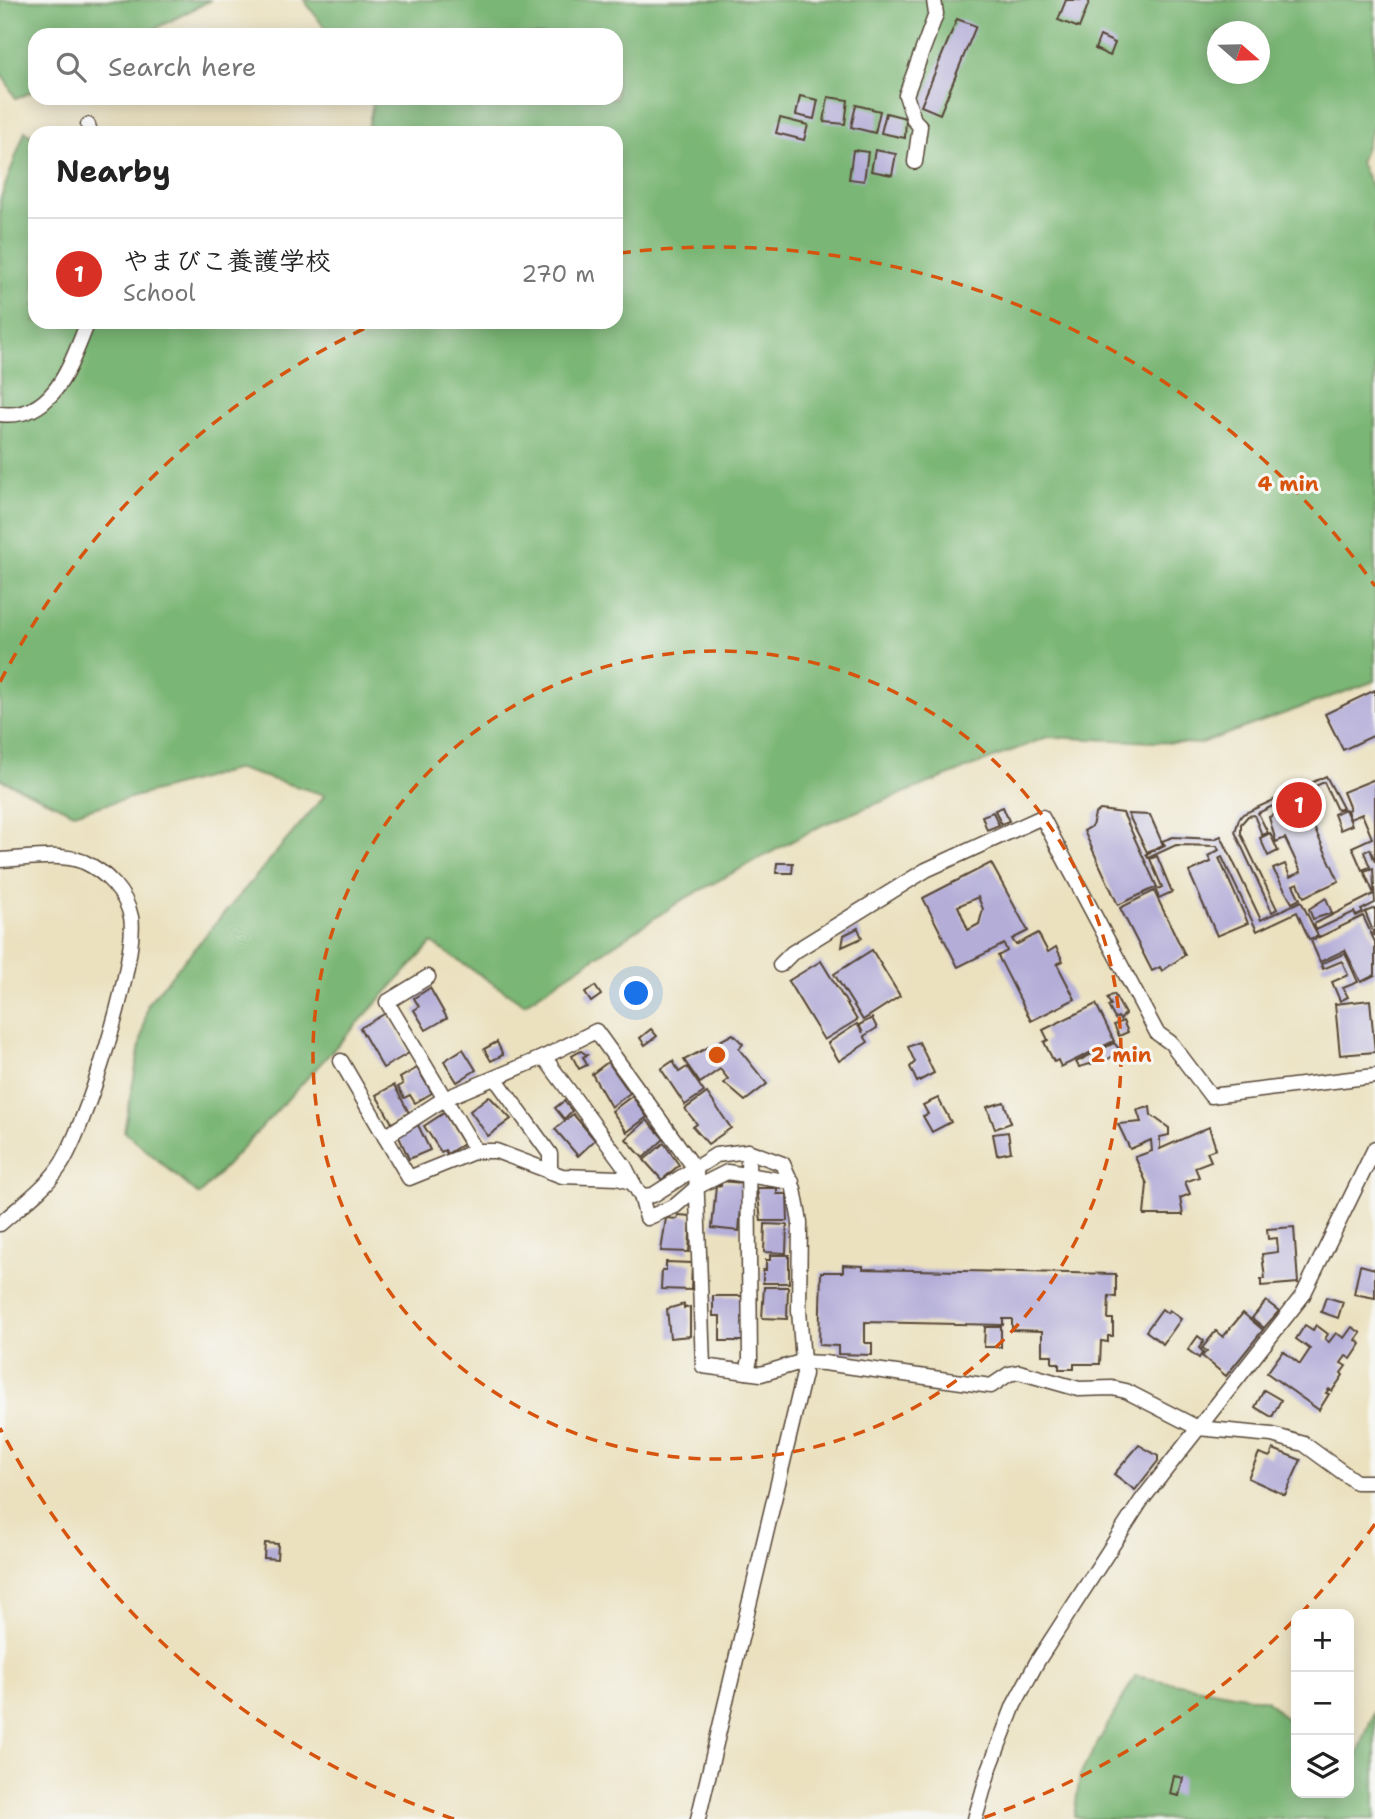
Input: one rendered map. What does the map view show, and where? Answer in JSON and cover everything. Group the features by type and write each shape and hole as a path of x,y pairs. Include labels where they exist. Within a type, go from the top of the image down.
{"street":[{"path":"915,162 920,126 914,120 906,95 936,14 934,0"},
{"path":"0,414 10,415 36,407 57,392 85,329"},
{"path":"780,965 792,953 926,870 1042,817 1157,1033 1171,1043 1212,1096 1375,1076"},
{"path":"0,860 62,858 87,863 114,884 123,898 130,915 132,935 117,1005 80,1129 57,1171 0,1224"},
{"path":"428,977 387,1002 476,1151"},
{"path":"385,1137 444,1098 495,1079 596,1031 696,1170 703,1366 761,1374 801,1362 991,1386 1009,1374 1030,1373 1079,1389 1112,1388 1126,1391 1198,1428 1289,1439 1304,1444 1356,1482 1375,1482"},
{"path":"544,1057 625,1167 641,1196 647,1218 675,1206 697,1187 727,1172 792,1182"},
{"path":"341,1060 409,1178 476,1151 496,1151 562,1176 618,1178 633,1183"},
{"path":"495,1079 550,1154 550,1172"},
{"path":"975,1819 989,1770 1014,1705 1037,1662 1141,1502 1303,1295 1375,1147"},
{"path":"747,1372 750,1359 748,1151"},
{"path":"641,1196 653,1195 716,1155 748,1151 783,1164 792,1182 800,1222 801,1362 804,1374 698,1819"}],"green space":[{"path":"0,0 211,0 157,28 28,28 28,93 16,99 0,71"},
{"path":"304,0 1375,0 1375,121 1360,163 1375,194 1375,681 1199,744 1047,737 822,825 682,900 524,1004 432,943 199,1195 124,1131 148,1003 325,795 238,769 74,813 0,779 0,200 25,131 28,133 28,329 623,329 623,126 368,126 373,105 623,105 623,28 325,28"},
{"path":"1135,1676 1266,1700 1291,1723 1291,1798 1354,1798 1354,1765 1375,1709 1375,1819 1086,1819 1074,1816 1080,1775"}],"building":[{"path":"1066,0 1090,0 1079,28 1058,20"},
{"path":"957,19 976,26 940,114 921,106"},
{"path":"1100,36 1115,43 1110,56 1095,49"},
{"path":"800,96 818,100 814,119 796,115"},
{"path":"828,97 848,100 845,124 824,122"},
{"path":"856,105 880,111 875,133 851,127"},
{"path":"886,113 906,118 905,138 881,133"},
{"path":"780,118 808,125 804,140 776,133"},
{"path":"853,150 868,152 864,181 849,179"},
{"path":"875,150 896,154 892,175 871,171"},
{"path":"1375,690 1375,735 1343,750 1325,714"},
{"path":"1326,776 1343,808 1337,810 1324,782 1258,813 1268,833 1262,835 1254,815 1248,816 1241,824 1241,834 1277,909 1272,912 1235,832 1239,819 1243,814"},
{"path":"1375,779 1375,862 1370,849 1364,852 1370,867 1362,870 1352,847 1372,838 1362,814 1350,819 1347,810 1350,809 1343,792"},
{"path":"1302,802 1339,881 1304,897 1298,883 1293,885 1300,899 1292,903 1273,869 1285,864 1290,877 1301,872 1285,838 1276,842 1269,817"},
{"path":"1003,807 1009,821 1001,824 995,810"},
{"path":"1345,809 1352,825 1340,830 1334,814"},
{"path":"1100,810 1123,813 1157,887 1118,905 1084,831 1092,826 1095,814"},
{"path":"993,812 999,825 987,830 982,816"},
{"path":"1128,814 1150,815 1163,845 1147,852"},
{"path":"1270,833 1278,851 1268,856 1260,838"},
{"path":"1221,836 1261,920 1301,901 1318,936 1309,939 1297,912 1257,931 1222,857 1219,858 1248,923 1217,936 1189,872 1211,862 1208,856 1219,850 1217,846 1176,845 1148,858 1146,854 1165,845 1162,841 1173,837 1214,839"},
{"path":"1157,856 1172,892 1159,898 1156,890 1162,887 1150,859"},
{"path":"777,863 793,863 792,873 776,873"},
{"path":"991,863 1028,931 1012,939 1016,945 1038,933 1048,952 1056,947 1063,961 1057,964 1075,999 1031,1021 998,956 1007,951 1004,944 958,967 923,898","holes":["978,897 983,909 979,924 968,930 958,906"]},
{"path":"1373,868 1375,903 1361,910 1363,913 1356,916 1354,912 1316,930 1314,924 1374,894 1364,871"},
{"path":"1154,891 1185,955 1162,971 1160,967 1152,971 1120,908"},
{"path":"1326,898 1332,913 1313,919 1309,909"},
{"path":"1375,908 1375,936 1365,912"},
{"path":"1363,916 1375,942 1375,975 1361,982 1345,950 1320,962 1311,941"},
{"path":"858,928 862,938 842,947 844,935"},
{"path":"872,950 900,996 863,1020 834,974"},
{"path":"1345,953 1358,982 1343,988 1348,997 1340,1001 1332,982 1348,975 1342,961 1323,969 1321,964"},
{"path":"821,961 857,1020 824,1040 788,981"},
{"path":"595,986 601,995 591,1002 585,993"},
{"path":"430,988 447,1018 426,1030 414,1010 419,1007 414,998"},
{"path":"1114,994 1125,1014 1120,1020 1118,1017 1115,1019 1108,1006 1111,1005 1107,998"},
{"path":"1370,1000 1375,1052 1340,1055 1335,1004"},
{"path":"1096,1004 1114,1041 1061,1067 1058,1060 1054,1062 1044,1042 1048,1040 1043,1030"},
{"path":"386,1013 409,1053 383,1068 360,1028"},
{"path":"872,1018 877,1028 864,1036 868,1042 839,1061 828,1043 857,1024 863,1033 859,1025"},
{"path":"1123,1021 1128,1032 1119,1036 1114,1025"},
{"path":"651,1029 657,1036 645,1045 640,1038"},
{"path":"733,1034 743,1044 739,1049 767,1084 745,1101 724,1083 728,1079 720,1069 700,1083 684,1060"},
{"path":"497,1042 503,1055 491,1061 484,1049"},
{"path":"919,1042 934,1073 917,1082 910,1067 915,1062 908,1047"},
{"path":"1114,1043 1121,1051 1108,1059 1079,1067 1076,1062"},
{"path":"463,1049 476,1070 457,1082 444,1061"},
{"path":"581,1051 587,1055 583,1057 587,1065 579,1069 572,1056"},
{"path":"673,1061 679,1072 687,1067 704,1092 685,1105 661,1069"},
{"path":"608,1062 630,1093 611,1107 592,1074"},
{"path":"417,1068 432,1093 415,1103 410,1095 404,1098 398,1087 403,1084 400,1078"},
{"path":"394,1085 409,1113 392,1123 376,1095"},
{"path":"707,1093 731,1128 708,1144 693,1127 697,1124 685,1109"},
{"path":"489,1096 511,1119 488,1136 470,1111"},
{"path":"632,1096 647,1117 627,1132 612,1111"},
{"path":"938,1098 951,1122 932,1132 923,1116 928,1114 923,1105"},
{"path":"564,1101 572,1111 564,1119 555,1108"},
{"path":"1004,1102 1011,1123 995,1129 987,1107"},
{"path":"1150,1107 1151,1115 1169,1128 1169,1135 1160,1137 1160,1149 1209,1127 1216,1149 1207,1152 1211,1161 1195,1167 1199,1177 1185,1182 1190,1194 1180,1198 1183,1215 1144,1215 1147,1184 1135,1157 1152,1151 1151,1140 1130,1149 1118,1124 1141,1122 1137,1110"},
{"path":"444,1113 463,1144 447,1154 445,1150 441,1152 424,1126"},
{"path":"573,1114 595,1140 578,1156 555,1129"},
{"path":"647,1120 664,1139 643,1158 626,1139"},
{"path":"418,1125 430,1150 409,1159 398,1135"},
{"path":"1008,1132 1011,1152 997,1155 993,1134"},
{"path":"664,1143 679,1165 662,1180 644,1160"},
{"path":"721,1181 743,1183 739,1231 712,1228 716,1185 721,1186"},
{"path":"757,1188 777,1188 777,1194 787,1194 788,1221 761,1221"},
{"path":"678,1215 691,1216 689,1252 661,1251 666,1218 677,1219"},
{"path":"765,1224 787,1225 786,1253 764,1252"},
{"path":"1294,1227 1298,1283 1261,1286 1261,1279 1265,1279 1262,1254 1278,1252 1277,1238 1268,1239 1267,1229"},
{"path":"770,1255 789,1255 789,1283 763,1283 763,1270 766,1270 766,1260 770,1260"},
{"path":"666,1262 692,1263 691,1290 661,1289 662,1270 666,1270"},
{"path":"843,1265 863,1266 863,1269 1116,1274 1116,1297 1109,1296 1108,1319 1113,1319 1113,1336 1108,1336 1108,1342 1101,1341 1100,1364 1074,1364 1074,1369 1059,1369 1059,1363 1052,1363 1052,1355 1042,1355 1042,1331 1012,1330 1012,1319 1003,1319 1003,1325 865,1322 865,1343 872,1343 872,1355 838,1354 838,1346 819,1345 821,1272 843,1272"},
{"path":"1360,1265 1375,1269 1375,1298 1354,1294"},
{"path":"764,1287 788,1287 787,1319 762,1318"},
{"path":"713,1296 743,1296 743,1341 720,1341 720,1316 713,1316"},
{"path":"1326,1297 1343,1302 1338,1318 1321,1312"},
{"path":"1266,1301 1279,1311 1264,1328 1252,1318"},
{"path":"684,1304 684,1308 690,1307 690,1336 670,1338 667,1309"},
{"path":"1162,1309 1167,1313 1169,1310 1181,1319 1163,1344 1146,1331"},
{"path":"1243,1313 1263,1330 1226,1376 1202,1356 1207,1351 1202,1348 1216,1331 1223,1337"},
{"path":"1305,1325 1313,1330 1316,1325 1328,1334 1325,1339 1329,1342 1336,1333 1344,1338 1352,1327 1361,1333 1356,1340 1361,1344 1351,1359 1346,1356 1341,1363 1346,1366 1341,1373 1343,1375 1332,1391 1329,1389 1326,1393 1329,1394 1319,1410 1267,1373 1283,1351 1300,1364 1310,1349 1296,1339"},
{"path":"985,1327 1001,1327 1001,1347 984,1347"},
{"path":"1198,1336 1204,1341 1199,1348 1203,1352 1199,1358 1188,1350"},
{"path":"1264,1390 1281,1400 1272,1417 1255,1407"},
{"path":"1139,1445 1158,1456 1158,1461 1135,1490 1114,1474"},
{"path":"1273,1449 1301,1460 1285,1495 1248,1478 1259,1453 1270,1457"},
{"path":"265,1543 278,1544 277,1559 264,1558"},
{"path":"1174,1776 1183,1778 1179,1796 1170,1794"}],"place":[{"name":"やまびこ養護学校","path":"1299,805"}]}
